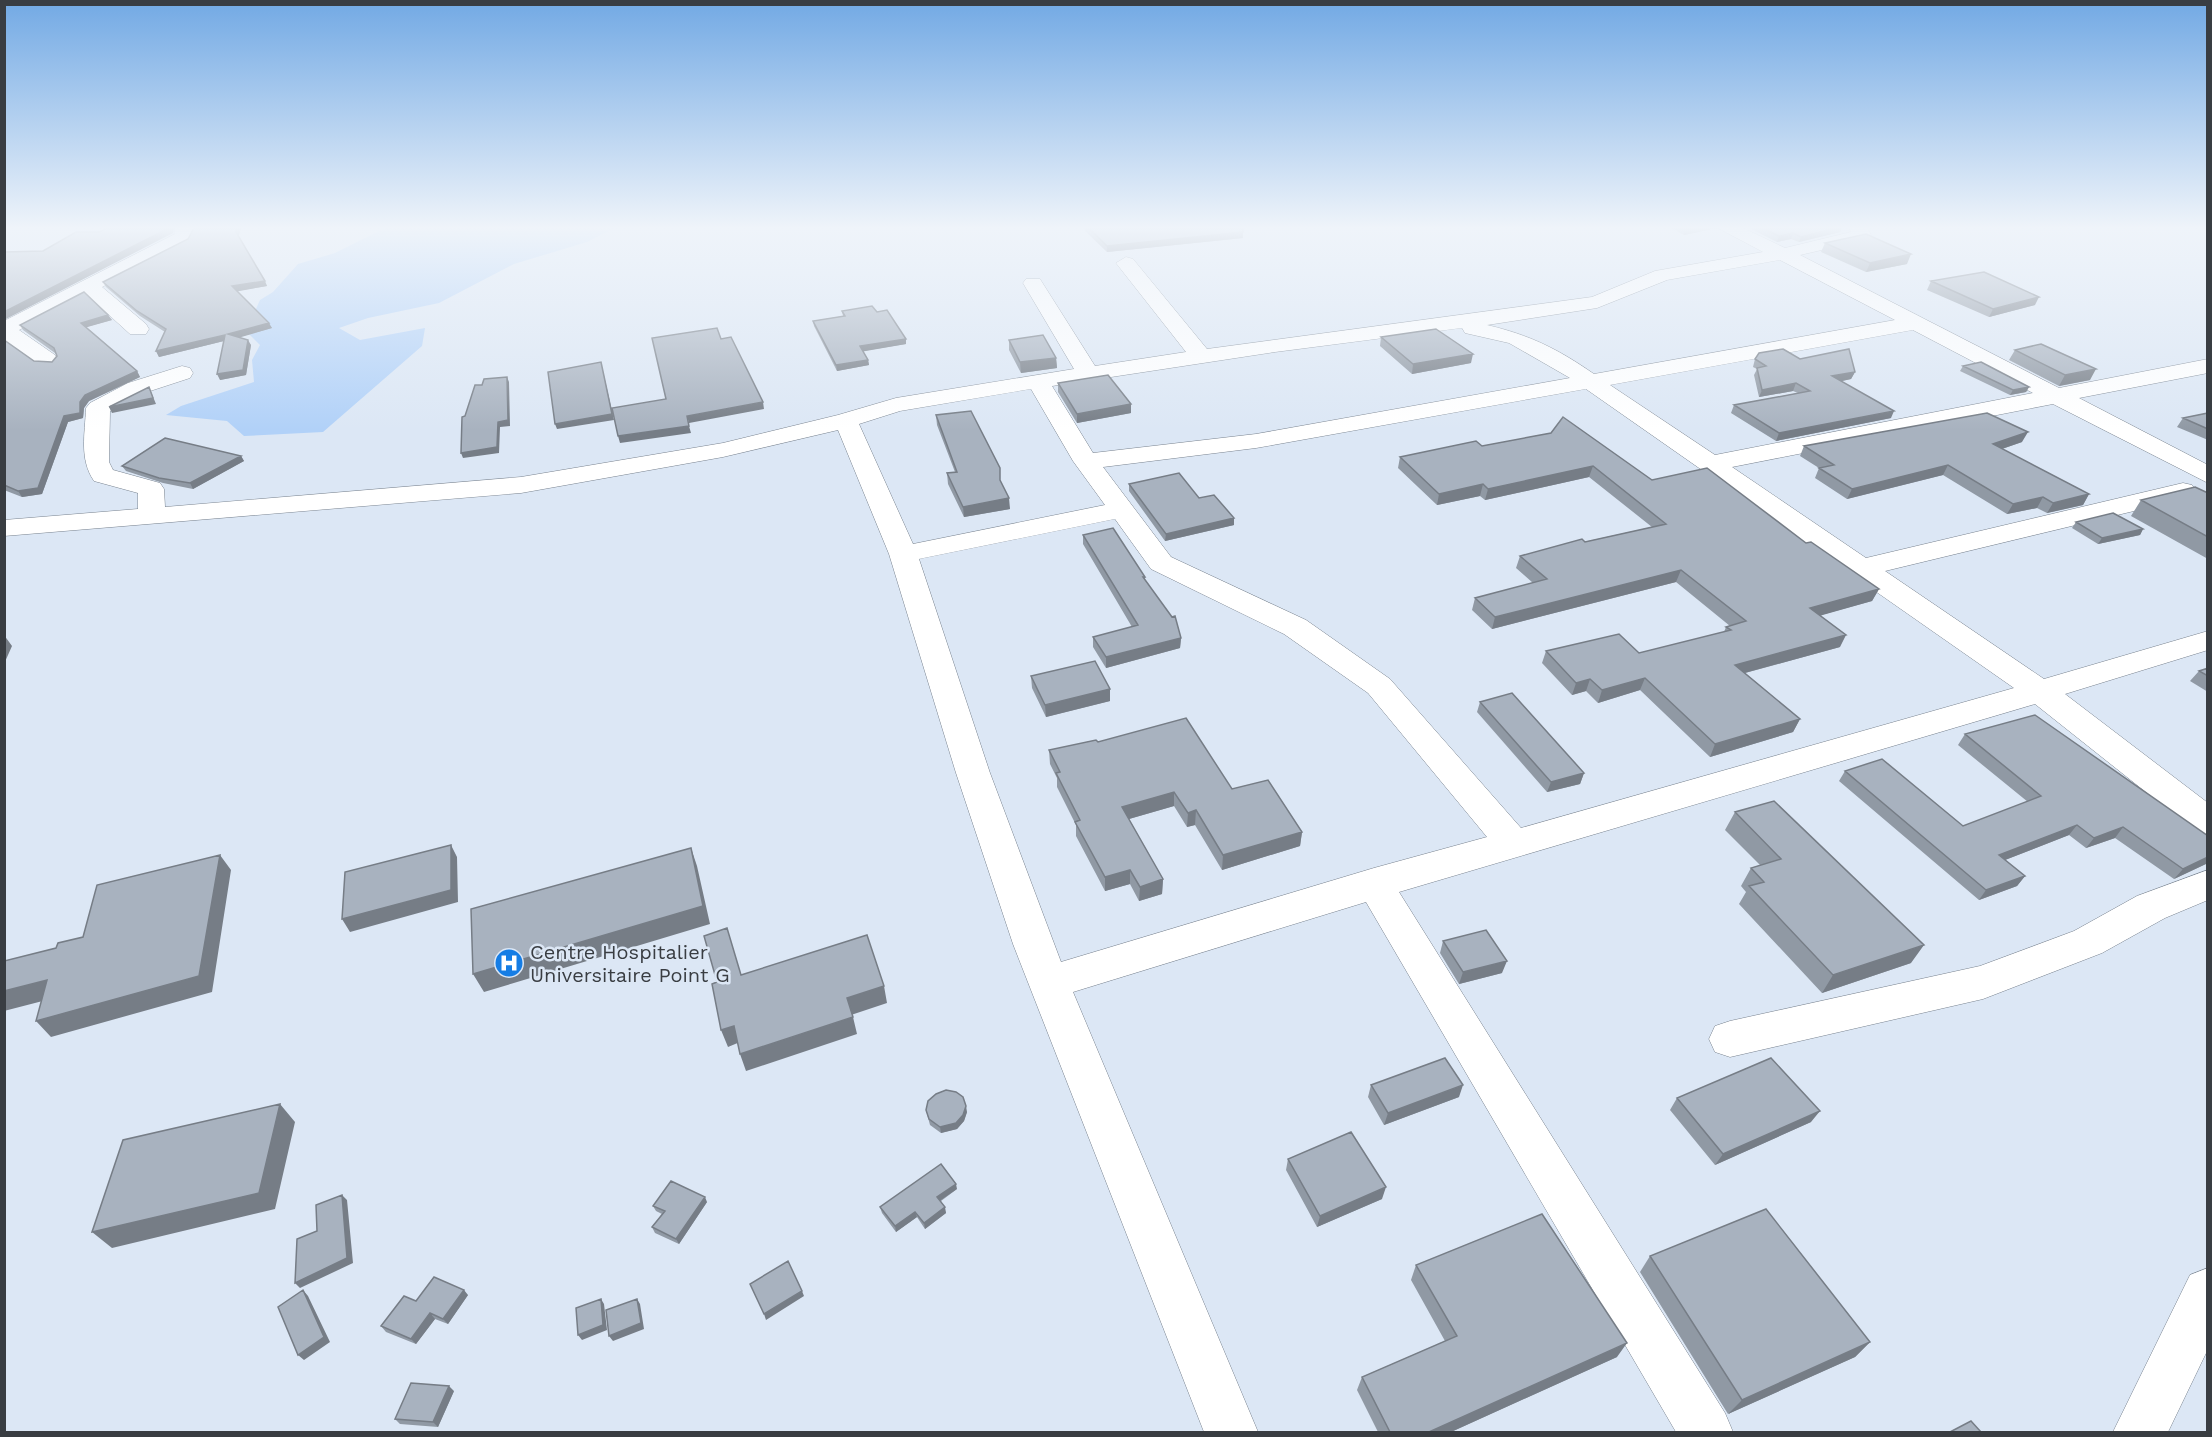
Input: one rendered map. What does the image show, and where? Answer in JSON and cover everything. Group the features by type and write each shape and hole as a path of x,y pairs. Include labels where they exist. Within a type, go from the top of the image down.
{"street":[{"path":"47,360 5,330 69,295"},
{"path":"99,295 138,329"},
{"path":"1041,295 1089,373"},
{"path":"1152,295 1201,356"},
{"path":"4,528 522,485 723,450 845,421 896,405 1201,356 1597,302 1614,295"},
{"path":"1863,295 2208,475"},
{"path":"1086,461 1256,441 1916,322"},
{"path":"1449,323 1516,338 1562,362 2040,692 2208,822"},
{"path":"1710,464 2208,366"},
{"path":"152,516 151,489 124,479 103,476 96,462 98,408 136,388 182,373"},
{"path":"1038,381 1086,461 1161,562 1294,627 1379,686 1513,843"},
{"path":"845,421 903,554 973,773 1048,983 1231,1432"},
{"path":"1861,568 2208,485"},
{"path":"903,554 1122,510"},
{"path":"1048,983 1374,883 2040,692 2153,654 2208,640"},
{"path":"1374,883 1707,1432"},
{"path":"1730,1039 1983,982 2088,942 2151,907 2208,884"},
{"path":"2140,1432 2208,1293"}],"shaded area":[{"path":"268,295 454,295 439,303 368,318 339,328 360,340 425,328 422,346 323,432 244,436 227,421 166,415 181,406 254,382 252,360 260,345 246,331 260,300"}],"building":[{"path":"4,295 37,295 4,312"},
{"path":"78,295 87,295 108,315 81,323 137,371 85,395 80,402 80,413 64,416 38,488 18,491 4,485 4,340 34,361 52,362 57,356 54,348 20,325"},
{"path":"118,295 241,295 269,323 228,334 248,340 243,370 217,374 225,335 156,351 166,329 137,311"},
{"path":"1962,295 2035,295 2039,297 1993,309"},
{"path":"872,306 877,312 887,310 906,339 860,346 868,360 836,365 813,321 845,316 842,311"},
{"path":"717,328 721,339 731,337 763,402 687,416 689,426 618,436 612,408 666,399 652,338"},
{"path":"1436,329 1473,354 1413,364 1381,337"},
{"path":"1043,335 1056,358 1020,362 1009,340"},
{"path":"2041,344 2096,369 2065,375 2015,350"},
{"path":"1783,349 1800,359 1849,349 1855,372 1832,376 1894,411 1779,433 1734,405 1810,391 1796,383 1762,390 1757,368 1766,366 1755,359 1759,353"},
{"path":"601,362 612,414 555,424 548,372"},
{"path":"1981,362 2029,387 2013,390 1963,366"},
{"path":"1108,375 1131,404 1077,414 1058,383"},
{"path":"507,377 508,420 498,422 497,447 461,453 462,417 465,416 475,385 482,385 484,379"},
{"path":"149,387 153,398 109,407"},
{"path":"971,411 1000,468 1000,480 1009,498 963,507 947,473 957,472 936,415"},
{"path":"1987,413 2028,432 1993,444 2089,494 2053,503 2043,497 2013,504 1948,465 1852,489 1819,468 1834,465 1804,446"},
{"path":"2208,413 2208,429 2183,418"},
{"path":"1563,417 1652,480 1707,468 1806,543 1811,542 1879,589 1810,608 1846,635 1735,665 1800,719 1715,744 1645,678 1602,690 1590,679 1576,683 1546,651 1619,634 1639,653 1731,630 1726,627 1746,621 1681,570 1495,617 1475,598 1547,579 1520,556 1582,539 1585,542 1666,524 1593,466 1488,489 1483,484 1439,494 1400,457 1476,441 1482,446 1551,433"},
{"path":"165,438 241,456 190,483 159,478 122,466"},
{"path":"1179,473 1199,498 1214,495 1234,518 1166,534 1129,484"},
{"path":"2195,487 2208,493 2208,537 2141,500"},
{"path":"2113,513 2143,529 2102,538 2076,522"},
{"path":"1113,528 1145,577 1143,577 1172,617 1175,616 1181,638 1106,657 1093,637 1138,625 1083,535"},
{"path":"1095,661 1110,689 1045,705 1031,676"},
{"path":"2208,668 2208,676 2199,671"},
{"path":"1512,693 1584,773 1551,782 1480,702"},
{"path":"2035,715 2208,836 2208,857 2183,869 2123,827 2094,838 2077,825 1999,855 2025,876 1986,890 1845,771 1882,759 1963,826 2041,796 1965,734"},
{"path":"1186,718 1232,789 1268,780 1302,832 1223,855 1196,810 1188,813 1174,792 1122,807 1163,879 1140,887 1130,870 1105,877 1075,822 1080,820 1056,773 1060,772 1049,750 1096,740 1098,742"},
{"path":"1774,801 1924,945 1833,975 1749,886 1764,882 1751,868 1781,859 1735,812"},
{"path":"451,845 451,890 342,919 345,872"},
{"path":"691,848 703,906 473,974 471,909"},
{"path":"220,855 199,976 36,1021 47,980 4,991 4,961 56,948 58,943 83,937 97,885"},
{"path":"727,928 741,975 867,935 884,986 847,998 853,1017 740,1054 734,1026 721,1030 712,984 717,982 704,936"},
{"path":"1486,930 1507,961 1463,972 1443,941"},
{"path":"1445,1058 1463,1085 1388,1113 1371,1085"},
{"path":"1771,1058 1820,1111 1723,1154 1677,1098"},
{"path":"946,1090 956,1092 963,1097 966,1106 963,1115 956,1123 940,1127 929,1119 926,1110 928,1101 936,1094"},
{"path":"280,1104 259,1193 92,1232 123,1140"},
{"path":"1351,1132 1386,1187 1320,1216 1288,1159"},
{"path":"941,1164 956,1184 937,1197 945,1207 924,1223 915,1212 895,1226 880,1207"},
{"path":"671,1181 705,1197 676,1239 652,1227 665,1211 653,1206"},
{"path":"342,1195 347,1258 295,1283 297,1239 317,1231 316,1205"},
{"path":"1766,1209 1870,1342 1742,1400 1650,1256"},
{"path":"1542,1214 1627,1343 1429,1432 1390,1432 1362,1377 1457,1336 1416,1265"},
{"path":"788,1261 802,1291 764,1314 750,1284"},
{"path":"434,1277 464,1290 443,1319 430,1313 411,1339 381,1326 404,1296 416,1301"},
{"path":"303,1290 324,1337 298,1355 278,1307"},
{"path":"601,1299 603,1325 578,1335 576,1308"},
{"path":"637,1299 641,1323 609,1336 606,1310"},
{"path":"411,1383 449,1386 433,1422 395,1419"},
{"path":"1971,1421 1981,1432 1950,1432"}],"place":[{"name":"Centre Hospitalier Universitaire Point G","path":"509,963"}]}
